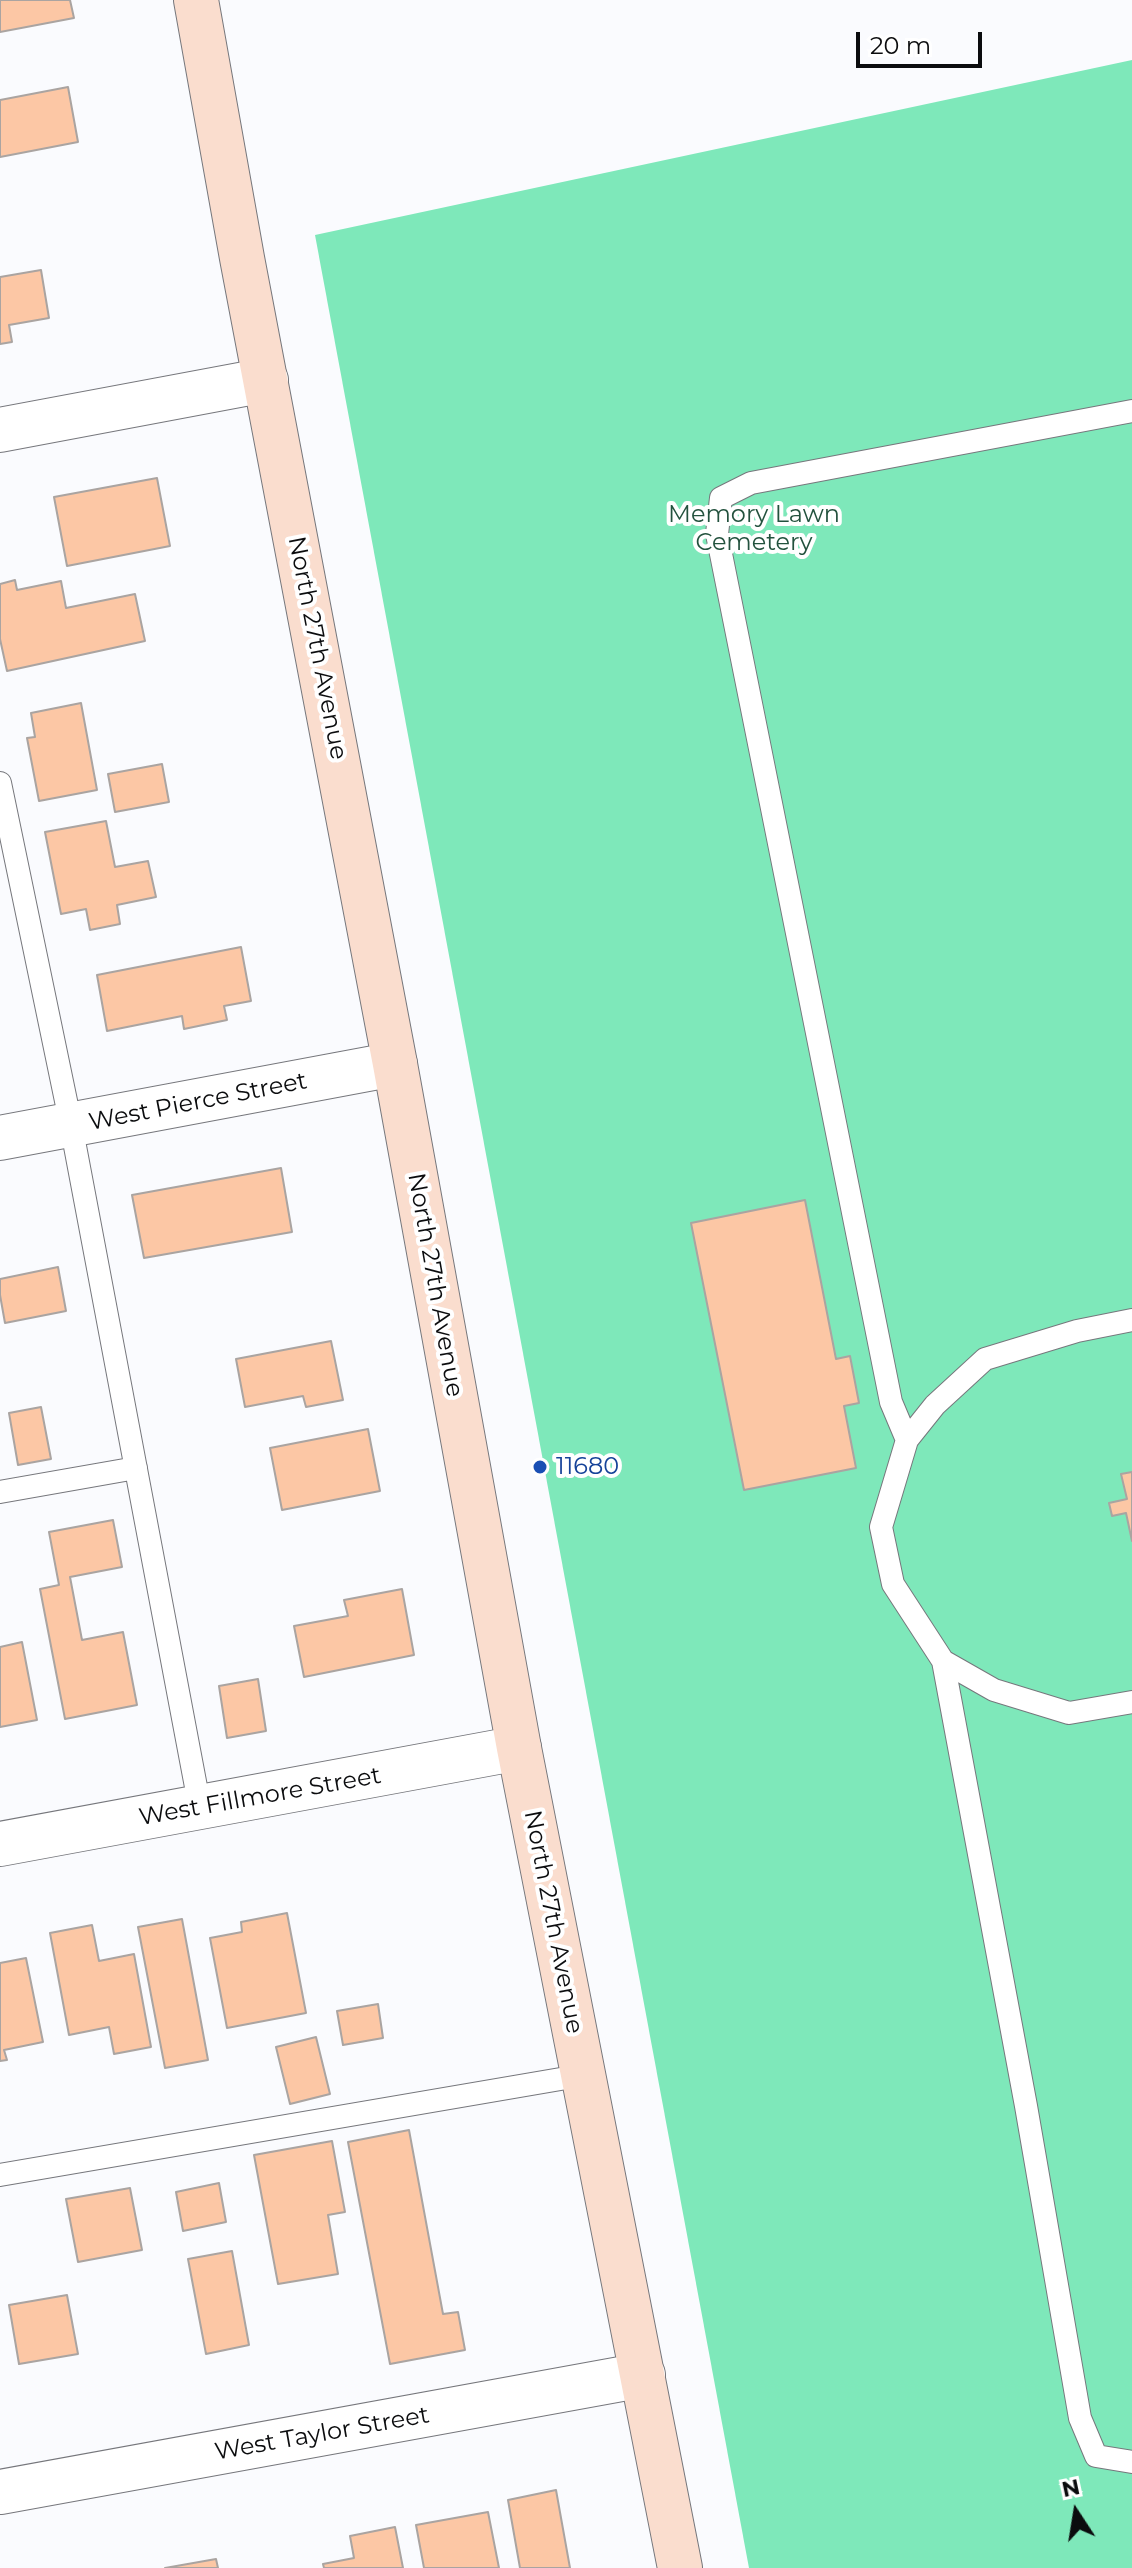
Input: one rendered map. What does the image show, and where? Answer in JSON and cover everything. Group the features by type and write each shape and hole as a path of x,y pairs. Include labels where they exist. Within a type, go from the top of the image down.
{"main road":[{"name":"North 27th Avenue","path":"196,0 519,1748 680,2568"}],"street":[{"path":"0,430 266,380"},
{"name":"West Pierce Street","path":"0,1138 395,1064"},
{"name":"West Fillmore Street","path":"0,1844 519,1748"},
{"name":"West Taylor Street","path":"0,2492 643,2375"}],"lane":[{"path":"907,1440 891,1402 717,534 721,498 751,483 1132,411"},
{"path":"0,784 71,1125 200,1808"},
{"path":"1132,1320 1077,1331 985,1359 935,1405 907,1440 881,1527 893,1584 943,1661 1026,2106 1080,2418 1096,2456 1132,2462"},
{"path":"0,1492 136,1468"},
{"path":"943,1661 994,1690 1069,1713 1132,1702"},
{"path":"0,2175 584,2075"}],"green space":[{"name":"Memory Lawn Cemetery","path":"1132,60 1132,2568 749,2568 315,235"}],"building":[{"path":"0,0 70,0 74,18 0,32"},
{"path":"68,87 78,142 0,157 0,100"},
{"path":"41,270 49,318 9,325 12,342 0,344 0,277"},
{"path":"157,478 170,546 67,566 54,497"},
{"path":"15,580 17,590 61,581 66,608 135,594 145,641 7,671 0,639 0,584"},
{"path":"81,703 97,790 39,801 27,738 35,737 31,713"},
{"path":"162,764 169,802 115,812 108,774"},
{"path":"106,821 115,867 148,861 156,897 117,905 120,924 90,930 86,909 61,914 45,832"},
{"path":"241,947 251,1001 224,1006 227,1020 184,1029 182,1016 107,1031 97,975"},
{"path":"281,1168 292,1232 144,1258 132,1195"},
{"path":"805,1200 836,1359 850,1356 859,1403 844,1406 856,1468 744,1490 691,1223"},
{"path":"58,1267 66,1311 5,1323 0,1279"},
{"path":"331,1341 343,1400 306,1407 303,1396 245,1407 236,1359"},
{"path":"41,1407 51,1459 18,1465 9,1413"},
{"path":"368,1429 380,1491 282,1510 270,1448"},
{"path":"1132,1472 1132,1541 1126,1513 1112,1516 1109,1503 1127,1499 1121,1474"},
{"path":"113,1520 122,1567 70,1577 82,1640 123,1632 137,1705 65,1719 40,1589 59,1585 49,1532"},
{"path":"402,1589 414,1655 304,1677 294,1626 348,1616 344,1600"},
{"path":"22,1642 37,1720 0,1727 0,1647"},
{"path":"258,1679 266,1731 227,1738 219,1686"},
{"path":"287,1913 306,2013 227,2028 210,1938 242,1932 241,1922"},
{"path":"182,1919 208,2060 165,2068 138,1927"},
{"path":"92,1925 99,1961 134,1954 151,2047 114,2054 109,2027 69,2035 50,1933"},
{"path":"26,1958 43,2042 4,2050 7,2060 0,2061 0,1963"},
{"path":"378,2004 383,2038 343,2045 337,2011"},
{"path":"316,2037 330,2094 290,2104 276,2047"},
{"path":"409,2130 443,2314 458,2312 465,2350 390,2364 348,2142"},
{"path":"332,2141 345,2212 328,2215 338,2274 278,2284 254,2155"},
{"path":"219,2183 226,2222 183,2231 176,2192"},
{"path":"130,2188 142,2250 78,2262 66,2199"},
{"path":"232,2251 249,2345 206,2354 188,2259"},
{"path":"67,2295 78,2354 19,2364 9,2305"},
{"path":"556,2490 570,2568 520,2568 508,2500"},
{"path":"488,2512 499,2568 424,2568 416,2525"},
{"path":"395,2527 403,2568 324,2568 323,2564 354,2558 350,2536"},
{"path":"216,2559 218,2568 165,2568"}],"place":[{"name":"11680","path":"540,1467"}]}
